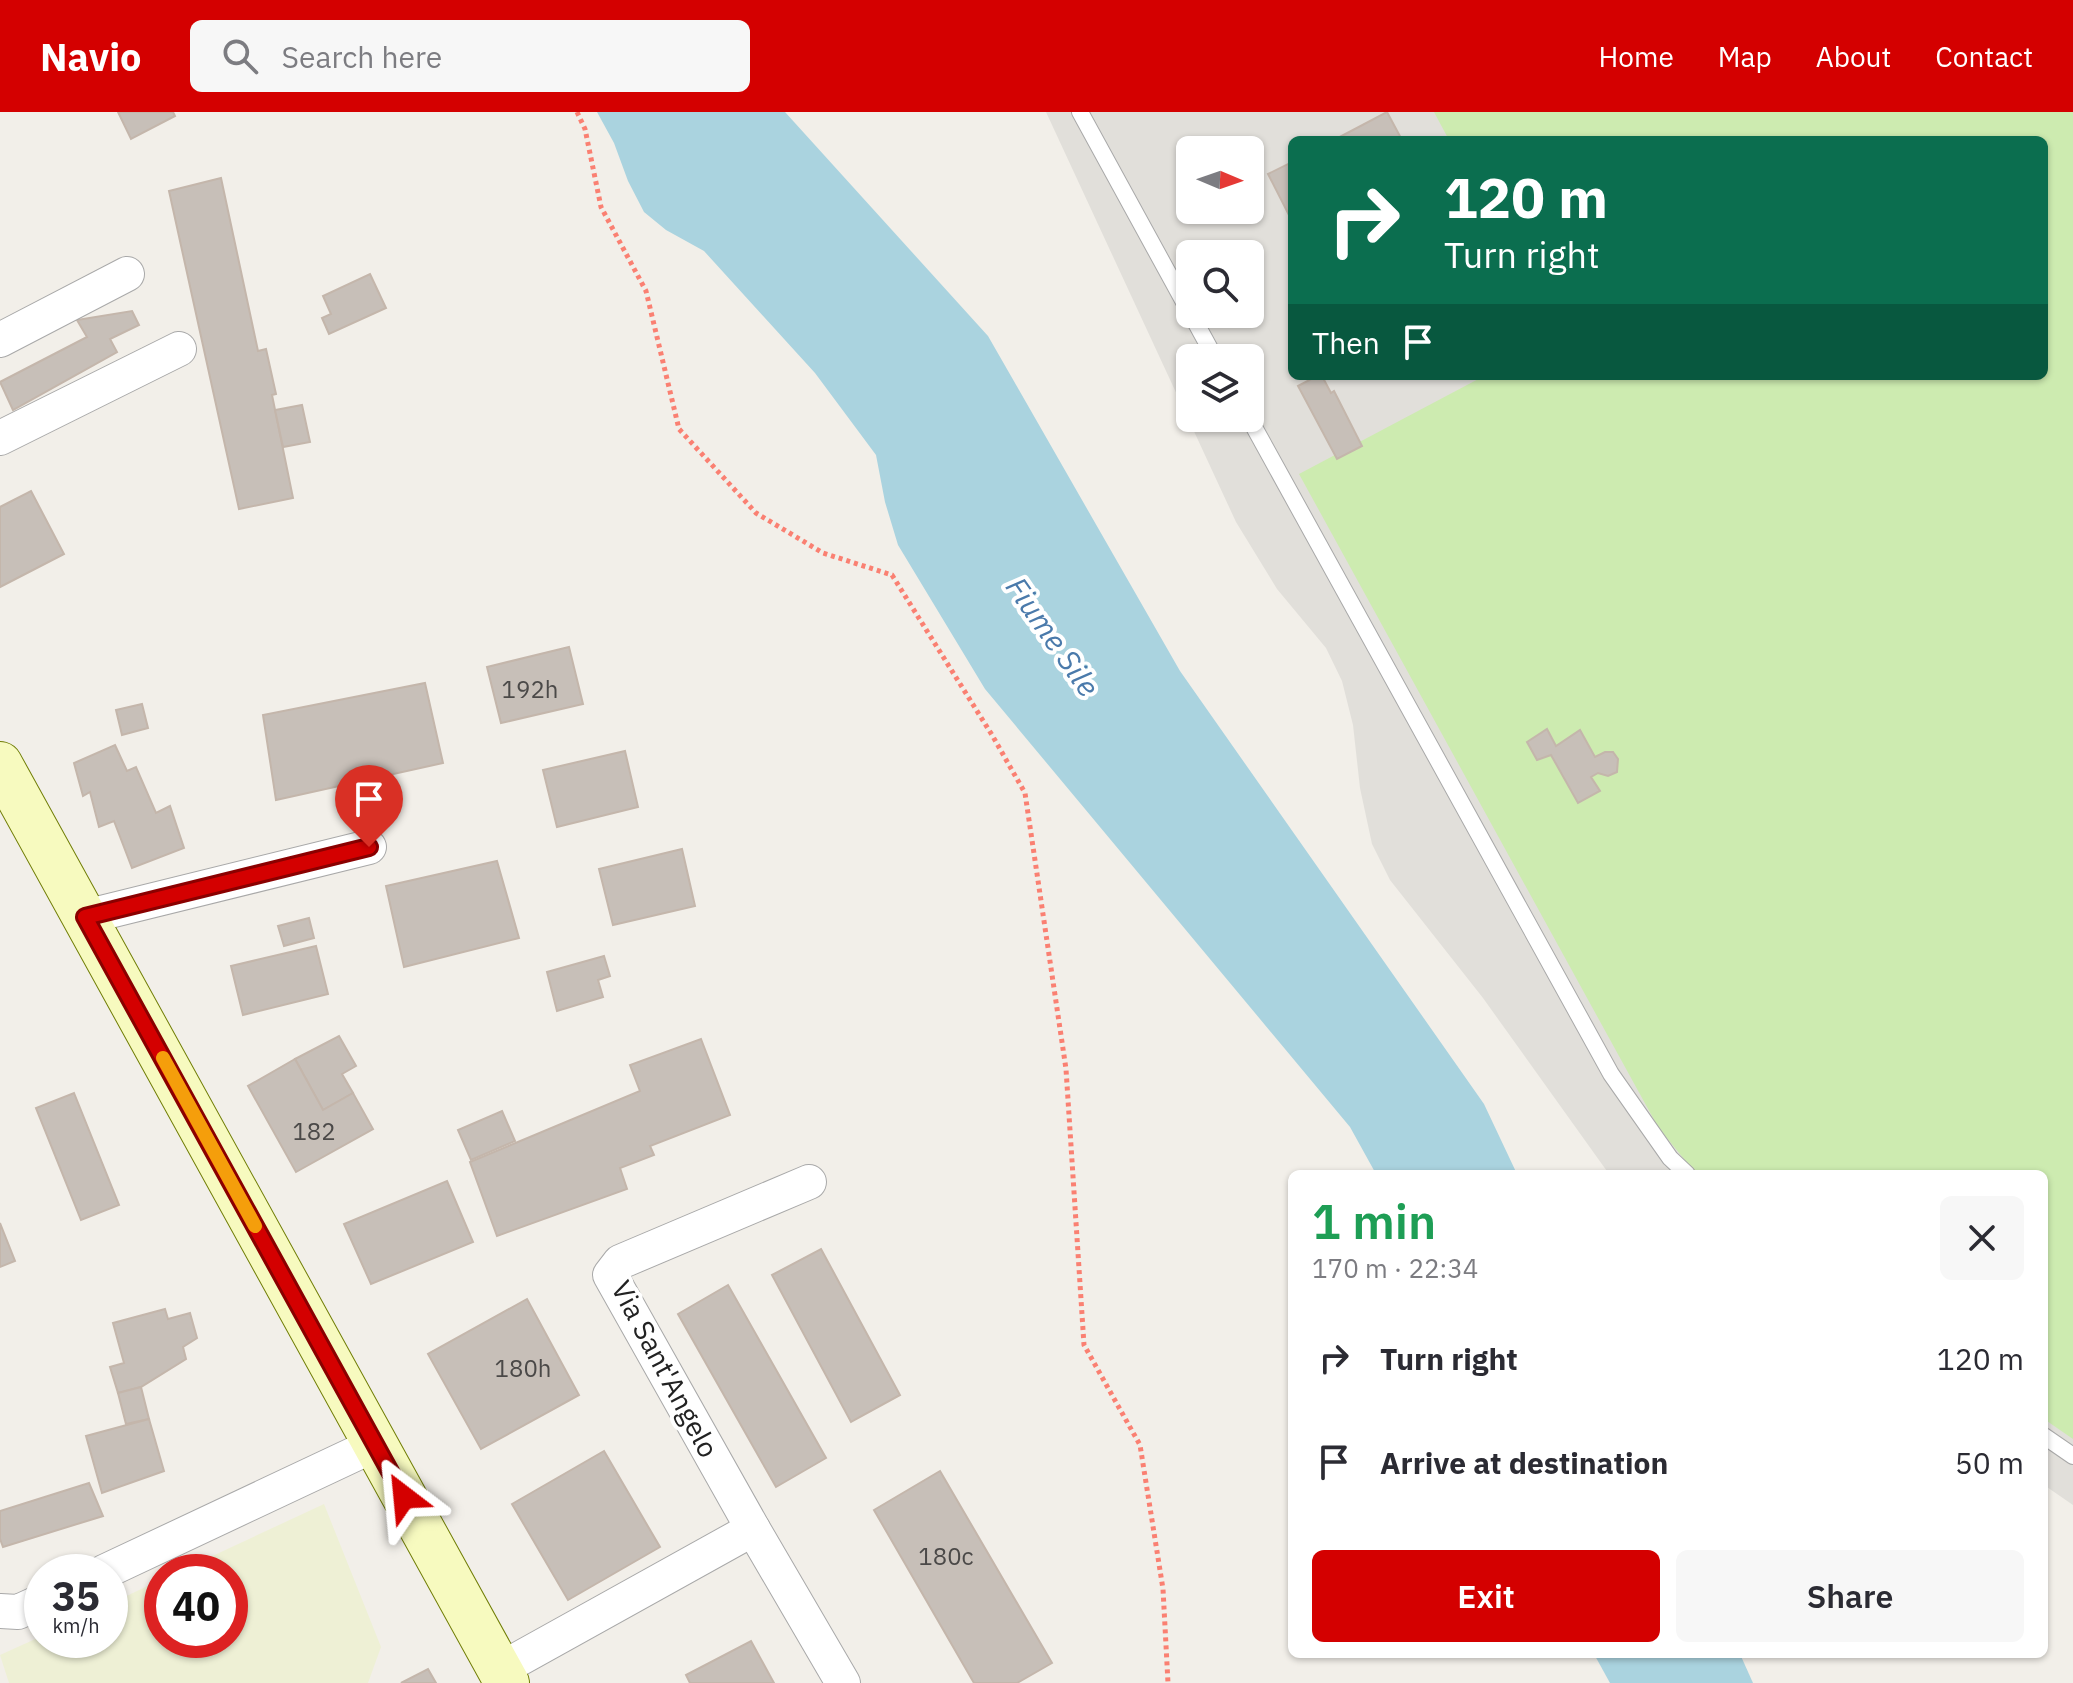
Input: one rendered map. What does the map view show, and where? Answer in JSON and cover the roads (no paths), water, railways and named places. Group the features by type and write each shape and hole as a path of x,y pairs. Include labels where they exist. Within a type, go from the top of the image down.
{"street":[{"path":"0,340 127,274"},
{"path":"0,438 179,349"},
{"path":"0,764 503,1676 753,1529"},
{"path":"85,917 369,847"},
{"name":"Via Sant'Angelo","path":"809,1182 620,1262 610,1275 843,1683"},
{"path":"128,1561 376,1444"},
{"path":"0,1611 24,1609"}],"lane":[{"path":"1080,112 1176,287"},
{"path":"1257,432 1611,1074 1670,1158 1683,1170"},
{"path":"2048,1439 2073,1456"}],"water":[{"name":"Fiume Sile","path":"597,112 785,112 988,336 1180,671 1484,1104 1515,1170 1374,1170 1350,1127 985,689 898,545 885,502 876,455 815,373 704,251 666,230 644,212"},
{"path":"1596,1658 1742,1658 1753,1683 1610,1683"}]}
